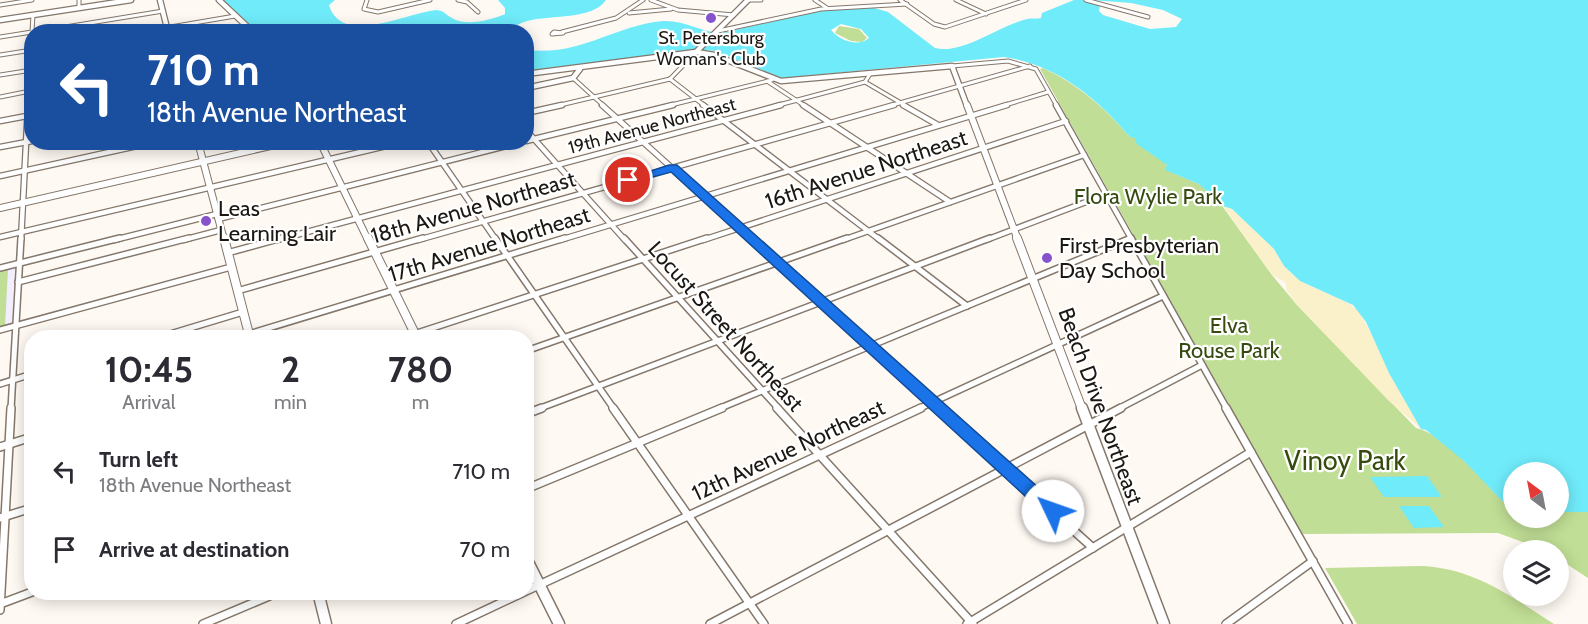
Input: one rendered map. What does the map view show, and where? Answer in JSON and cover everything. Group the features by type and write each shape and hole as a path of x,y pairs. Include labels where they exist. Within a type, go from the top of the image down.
{"street":[{"path":"0,2 32,0"},
{"path":"79,0 79,8"},
{"path":"0,20 131,0"},
{"path":"160,0 167,24"},
{"path":"219,0 244,24"},
{"path":"367,0 364,9 374,12 430,0"},
{"path":"458,0 467,1 478,12"},
{"path":"619,16 643,0"},
{"path":"651,0 678,10"},
{"path":"534,111 670,79 748,0 762,0"},
{"path":"815,0 827,8"},
{"path":"900,0 942,27 1026,0"},
{"path":"956,0 986,14"},
{"path":"1012,0 1019,2"},
{"path":"1088,0 1148,17"},
{"path":"718,30 739,28 827,8 907,4"},
{"path":"562,32 646,11 678,10 734,15"},
{"path":"83,24 163,11"},
{"path":"33,15 33,24"},
{"path":"194,24 235,16"},
{"path":"0,37 24,33"},
{"path":"0,55 24,51"},
{"path":"534,73 580,69 697,51 718,56 770,80 950,202"},
{"path":"535,139 770,80 801,81 1002,61 1036,69 1348,624"},
{"name":"Beach Drive Northeast","path":"952,66 1164,624"},
{"name":"18th Avenue Northeast","path":"237,291 1030,66"},
{"path":"534,86 573,78 580,69"},
{"path":"0,75 24,71"},
{"path":"870,74 865,82 938,125"},
{"path":"573,78 1093,548"},
{"path":"670,79 967,306"},
{"name":"19th Avenue Northeast","path":"227,253 865,82"},
{"path":"0,97 24,92"},
{"name":"17th Avenue Northeast","path":"268,330 1048,92"},
{"path":"0,121 24,116"},
{"name":"16th Avenue Northeast","path":"430,330 534,294 1066,121"},
{"name":"Locust Street Northeast","path":"535,139 970,623"},
{"path":"0,147 24,142"},
{"path":"0,610 3,518 24,171 28,150"},
{"path":"0,176 119,150"},
{"path":"200,150 248,330"},
{"path":"0,208 254,150"},
{"path":"324,150 413,330"},
{"path":"0,237 370,150"},
{"path":"433,150 764,624"},
{"path":"0,268 343,188 493,150"},
{"path":"534,348 1084,155"},
{"path":"534,411 1107,194"},
{"path":"18,282 221,230"},
{"path":"534,486 1131,238"},
{"path":"0,330 231,267"},
{"name":"12th Avenue Northeast","path":"534,588 1163,296"},
{"path":"183,330 243,312"},
{"path":"710,624 1202,365"},
{"path":"0,384 24,377"},
{"path":"0,447 24,439"},
{"path":"970,623 1251,452"},
{"path":"3,518 24,511"},
{"path":"1226,624 1313,561"},
{"path":"534,573 559,624"},
{"path":"0,604 24,595"},
{"path":"203,624 260,600"},
{"path":"320,600 326,624"},
{"name":"12th Avenue Northeast","path":"456,624 508,600"}],"shaded area":[{"path":"15,266 12,325 0,328 0,270"}],"green space":[{"path":"839,26 859,29 867,38 862,42 851,41 835,33"},
{"name":"Vinoy Park","path":"1043,68 1068,82 1090,98 1130,137 1134,137 1146,150 1165,163 1171,172 1199,184 1215,196 1272,275 1297,305 1416,428 1439,439 1452,449 1503,502 1503,528 1569,528 1569,512 1588,512 1588,578 1569,566 1569,540 1517,540 1498,533 1302,534 1040,69"},
{"path":"8,269 5,326 0,327 0,271"},
{"path":"1419,566 1456,572 1474,577 1503,592 1503,606 1525,606 1554,624 1357,624 1325,568"}],"sand":[{"path":"1223,206 1235,211 1256,230 1292,274 1309,285 1344,301 1360,313 1421,429 1389,401 1297,305 1287,291 1285,282 1272,275"}],"water":[{"path":"223,0 335,0 329,5 336,17 347,24 249,24"},
{"path":"498,0 606,0 597,8 586,13 519,24 376,24 436,10 458,21 486,20 505,14 505,8"},
{"path":"1074,0 1088,0 1100,5 1099,11 1103,15 1150,29 1176,27 1182,19 1163,10 1131,3 1091,0 1588,0 1588,512 1569,512 1569,462 1503,462 1503,502 1464,461 1426,430 1421,429 1389,373 1366,322 1353,305 1300,281 1284,266 1274,249 1232,209 1223,206 1199,184 1165,170 1167,165 1137,144 1134,137 1130,137 1089,96 1058,75 1041,67 1004,57 782,78 715,51 695,49 534,71 534,50 564,49 628,28 663,21 678,22 721,33 818,11 871,7 888,12 935,48 946,49 969,43 1016,22 1041,18 1042,13","holes":["841,24 861,29 869,38 865,41 849,42 831,30"]},
{"path":"1427,476 1442,497 1384,497 1370,477"},
{"path":"1399,506 1429,506 1444,527 1414,528"}],"place":[{"name":"St. Petersburg Woman's Club","path":"711,18"},
{"name":"Leas Learning Lair","path":"206,221"},
{"name":"First Presbyterian Day School","path":"1047,258"}],"route":[{"path":"628,180 673,168 1053,511"}],"park label":[{"name":"Flora Wylie Park","path":"1148,196"},
{"name":"Elva Rouse Park","path":"1229,338"}]}
